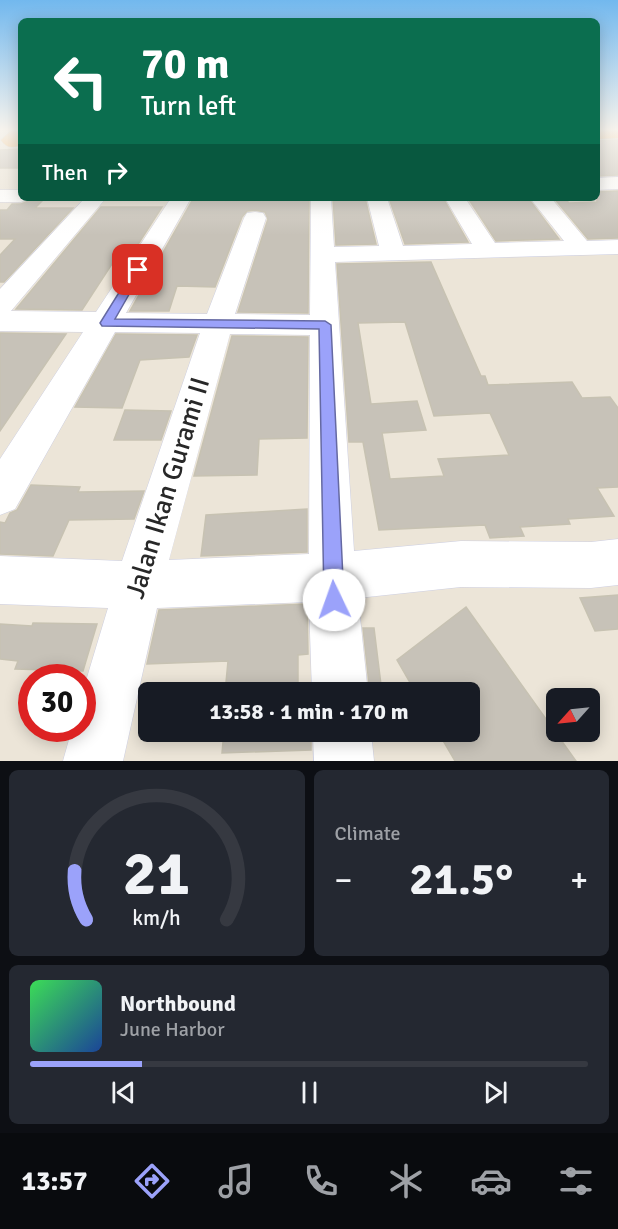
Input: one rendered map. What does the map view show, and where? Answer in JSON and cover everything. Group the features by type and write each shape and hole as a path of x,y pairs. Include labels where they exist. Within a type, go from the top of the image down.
{"street":[{"path":"0,306 93,201"},
{"path":"0,495 179,201"},
{"path":"321,201 332,577 339,682"},
{"path":"378,201 393,253"},
{"path":"457,201 488,251"},
{"path":"542,201 581,248"},
{"name":"Jalan Ikan Gurami II","path":"93,761 138,585 218,324 255,218"},
{"path":"322,255 618,247"},
{"path":"0,321 325,325"},
{"path":"0,580 138,585 332,577 461,564 591,565 618,562"},
{"path":"343,742 344,761"}],"building":[{"path":"0,165 18,165 18,168 0,168"},
{"path":"600,165 618,165 618,175 600,176"},
{"path":"618,191 618,238 588,239 556,201 597,202 600,201 600,192"},
{"path":"42,201 35,208 73,208 4,282 0,282 0,255 15,239 0,239 0,210 7,210 12,204"},
{"path":"192,201 309,201 308,313 238,312 268,219 265,212 255,210 247,211 242,217 215,287 177,286 169,311 130,311"},
{"path":"333,201 366,201 376,244 336,245"},
{"path":"390,201 445,201 468,242 405,244"},
{"path":"470,201 530,201 559,239 496,241"},
{"path":"101,207 162,207 135,249 125,244 82,310 16,309"},
{"path":"431,262 481,376 485,376 488,385 572,382 582,398 610,397 618,408 618,487 597,488 614,516 568,519 570,524 520,527 524,536 490,538 485,525 379,530 363,442 349,442 337,264","holes":["405,322 434,416 490,413 509,455 438,459 444,476 390,479 382,433 426,430 417,401 371,404 358,323"]},
{"path":"0,333 66,334 0,431"},
{"path":"116,334 197,335 189,357 140,360 122,408 75,407"},
{"path":"232,336 308,337 307,438 259,439 257,475 194,476"},
{"path":"125,410 171,411 161,440 114,440"},
{"path":"31,485 80,487 78,492 144,491 134,519 69,520 53,556 0,554 0,522 5,523 10,513 17,510"},
{"path":"307,509 307,552 201,556 206,515"},
{"path":"618,595 618,629 595,631 580,598"},
{"path":"307,604 308,654 298,655 298,682 226,682 228,661 147,664 159,610"},
{"path":"466,607 546,719 546,742 562,742 576,761 455,761 444,742 480,742 480,682 410,682 397,660"},
{"path":"33,623 97,624 85,664 18,664 18,669 15,669 18,661 0,659 0,624 32,626"},
{"path":"363,628 374,628 381,682 369,682"},
{"path":"223,742 311,742 311,750 222,753"}],"route":[{"path":"138,270 106,323 325,325 334,600"}]}
